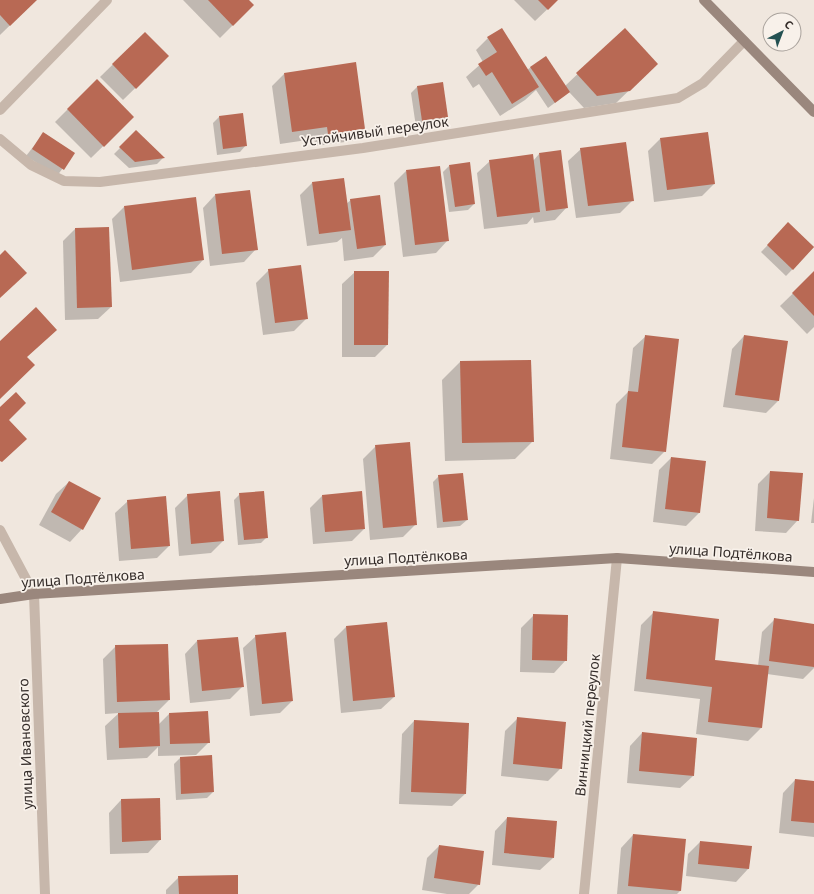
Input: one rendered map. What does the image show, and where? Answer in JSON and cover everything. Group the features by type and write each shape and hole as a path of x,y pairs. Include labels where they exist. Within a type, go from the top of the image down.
{"street":[{"path":"0,110 107,0"},
{"path":"704,0 814,112"},
{"name":"Устойчивый переулок","path":"0,139 31,166 64,181 100,182 362,148 678,98 703,83 744,41"},
{"path":"0,530 34,594"},
{"name":"улица Подтёлкова","path":"0,599 34,594 617,558 814,572"},
{"name":"Винницкий переулок","path":"584,894 617,558"},
{"name":"улица Ивановского","path":"34,594 45,894"}],"building":[{"path":"0,0 37,0 10,26 0,15"},
{"path":"208,0 249,0 254,5 233,26"},
{"path":"538,0 558,0 548,10"},
{"path":"502,28 539,87 512,104 492,72 486,76 478,64 497,52 487,37"},
{"path":"625,28 658,64 630,91 597,96 576,73"},
{"path":"145,32 169,56 136,89 112,64"},
{"path":"546,56 570,92 555,103 530,67"},
{"path":"356,62 365,129 328,134 327,127 292,132 284,73"},
{"path":"97,79 134,117 104,147 67,109"},
{"path":"443,82 448,117 422,121 417,86"},
{"path":"243,113 247,146 223,149 219,116"},
{"path":"136,130 165,158 135,162 119,147"},
{"path":"43,132 75,153 64,170 32,149"},
{"path":"708,132 715,184 667,190 660,138"},
{"path":"626,142 634,201 588,206 580,148"},
{"path":"561,150 568,208 546,211 539,153"},
{"path":"533,154 540,212 497,217 489,160"},
{"path":"470,162 475,204 455,207 449,165"},
{"path":"440,166 449,241 415,245 406,170"},
{"path":"344,178 351,230 319,234 312,182"},
{"path":"250,190 258,250 222,254 215,194"},
{"path":"380,195 386,245 357,249 350,199"},
{"path":"196,197 204,260 132,270 124,206"},
{"path":"788,222 814,247 793,270 767,245"},
{"path":"109,227 112,307 77,308 75,228"},
{"path":"5,250 27,273 0,298 0,255"},
{"path":"301,265 308,319 275,323 268,269"},
{"path":"354,271 389,271 388,345 354,345"},
{"path":"814,271 814,316 792,293"},
{"path":"36,307 57,330 27,357 35,365 0,399 0,341"},
{"path":"645,335 679,339 666,452 622,447 628,391 638,392"},
{"path":"744,335 788,341 779,401 735,395"},
{"path":"531,360 534,442 462,443 460,361"},
{"path":"16,392 26,403 9,420 27,439 2,462 0,461 0,407"},
{"path":"410,442 417,525 383,528 375,445"},
{"path":"671,457 706,461 700,513 665,509"},
{"path":"770,471 803,473 799,521 767,518"},
{"path":"463,473 468,520 443,522 438,475"},
{"path":"69,481 101,498 83,530 51,512"},
{"path":"220,491 224,541 191,544 187,494"},
{"path":"264,491 268,538 244,540 239,493"},
{"path":"362,491 365,529 325,532 322,495"},
{"path":"166,496 170,546 131,549 127,500"},
{"path":"653,611 719,619 715,660 769,666 762,728 708,722 712,687 646,679"},
{"path":"533,614 568,615 567,661 532,660"},
{"path":"774,618 814,624 814,667 769,661"},
{"path":"387,622 395,697 353,701 346,626"},
{"path":"286,632 293,701 262,704 255,635"},
{"path":"238,637 244,687 202,691 197,640"},
{"path":"168,644 170,700 117,702 115,645"},
{"path":"208,711 210,743 170,744 169,713"},
{"path":"159,712 160,746 119,748 118,713"},
{"path":"517,717 566,722 562,769 513,764"},
{"path":"414,720 469,723 466,794 411,792"},
{"path":"642,732 697,738 694,776 639,771"},
{"path":"212,755 214,792 181,794 180,757"},
{"path":"795,779 814,781 814,823 791,821"},
{"path":"160,798 161,840 122,842 121,799"},
{"path":"507,817 557,821 554,858 504,853"},
{"path":"633,834 686,839 681,891 628,886"},
{"path":"700,841 752,846 749,869 698,864"},
{"path":"439,845 484,851 480,885 434,878"},
{"path":"238,875 238,894 179,894 178,876"}]}
